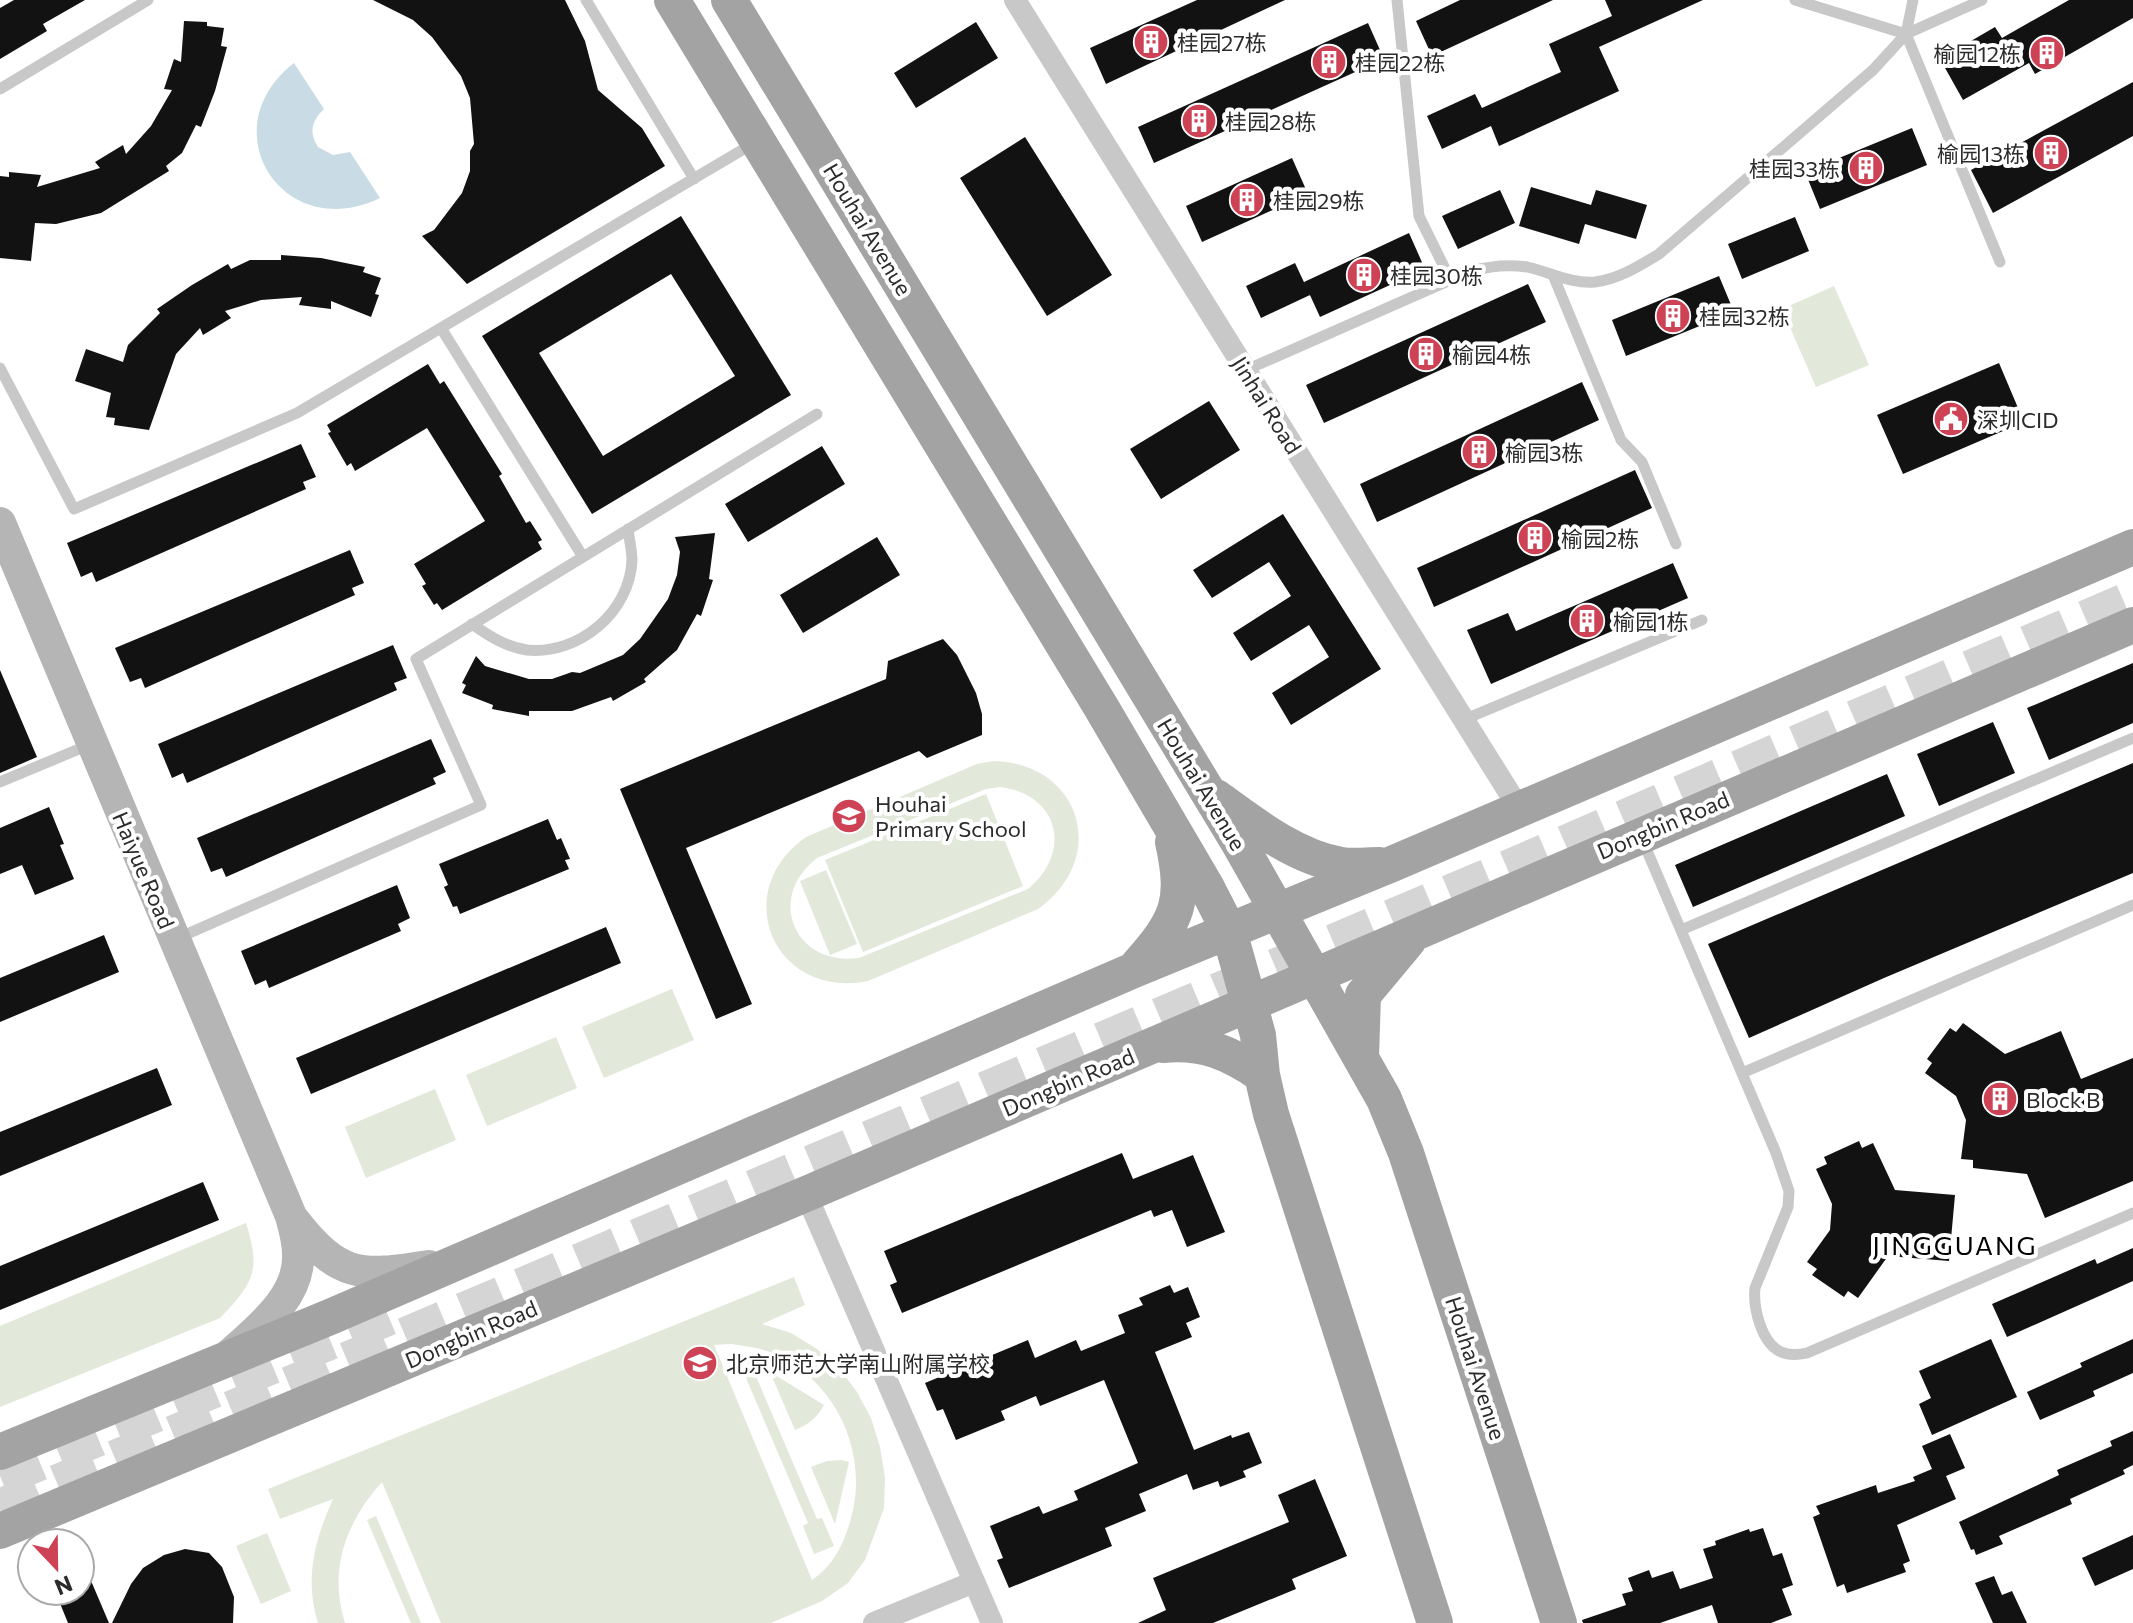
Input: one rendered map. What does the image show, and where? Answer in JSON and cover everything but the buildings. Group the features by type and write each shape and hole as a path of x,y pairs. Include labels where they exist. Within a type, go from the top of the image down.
{"main road":[{"path":"672,0 1093,694 1229,931 1258,1035 1262,1075 1271,1114 1435,1623"},
{"name":"Houhai Avenue","path":"729,0 1206,790 1384,1099 1406,1153 1559,1623"},
{"path":"0,1452 220,1364 1134,970 1520,810 2133,547"},
{"name":"Dongbin Road","path":"0,1531 806,1194 2133,625"},
{"path":"1206,790 1249,821 1301,851 1343,865 1392,864"},
{"path":"1134,970 1165,935 1177,908 1180,876 1169,825"},
{"path":"1361,1059 1363,995 1389,961 1419,930"},
{"path":"1150,1047 1185,1043 1214,1048 1235,1057 1262,1075"}],"street":[{"name":"Jinhai Road","path":"1015,0 1520,810"},
{"name":"Haiyue Road","path":"0,523 291,1216"},
{"path":"806,1194 992,1623"},
{"path":"291,1216 313,1245 334,1262 354,1270 381,1274 457,1262"},
{"path":"220,1364 275,1311 294,1280 299,1252 291,1216"},
{"path":"874,1623 974,1582"}],"lane":[{"path":"0,89 148,0"},
{"path":"586,0 694,179"},
{"path":"1397,0 1419,216 1450,279"},
{"path":"1795,0 1906,34"},
{"path":"1913,0 1906,34 2000,262"},
{"path":"1246,370 1450,279 1491,266 1528,268 1577,282 1616,277 1659,254 1873,70 1906,34 1982,0"},
{"path":"0,368 74,509 297,413 758,141"},
{"path":"1553,275 1621,440 1642,462 1676,544"},
{"path":"441,328 583,557"},
{"path":"174,940 481,805 416,659 817,414"},
{"path":"472,624 497,641 527,650 558,648 587,636 610,616 626,590 632,560 628,529"},
{"path":"1463,720 1702,620"},
{"path":"1681,930 2133,738"},
{"path":"0,782 91,744"},
{"path":"1639,835 1780,1162 1789,1191 1788,1207 1755,1288 1754,1300 1772,1346 1782,1353 1807,1353 2133,1213"},
{"path":"1742,1073 2133,905"}],"shaded area":[{"path":"294,63 324,109 313,127 313,137 318,147 333,155 350,152 380,198 345,208 314,206 288,193 269,173 258,147 258,119 269,90"},
{"path":"1834,286 1869,365 1816,387 1782,309"},
{"path":"993,761 1023,766 1047,778 1065,795 1076,817 1079,840 1074,865 1060,888 1038,909 868,981 835,983 808,974 787,958 772,937 767,912 770,885 782,860 806,837 977,764","holes":["1000,787 1020,792 1036,801 1047,813 1053,827 1051,858 1028,889 859,958 837,958 818,952 804,941 794,926 791,910 793,892 801,874 817,858 986,789"]},
{"path":"986,794 1023,886 863,952 825,860"},
{"path":"826,870 857,944 830,955 800,881"},
{"path":"672,989 694,1040 604,1078 582,1027"},
{"path":"556,1037 577,1088 487,1126 466,1075"},
{"path":"435,1089 456,1140 366,1178 345,1127"},
{"path":"246,1223 253,1253 251,1275 241,1295 220,1318 0,1407 0,1326"},
{"path":"794,1277 805,1305 762,1324 791,1333 839,1368 871,1418 885,1478 884,1508 865,1560 848,1583 822,1601 771,1623 441,1623 382,1482 359,1513 344,1548 339,1584 345,1623 318,1623 312,1575 321,1529 333,1499 280,1519 268,1489","holes":["731,1344 767,1351 811,1378 828,1397 850,1442 856,1493 851,1518 837,1553 812,1580 714,1345"]},
{"path":"749,1360 817,1519 822,1518 834,1546 814,1554 803,1526 808,1523 740,1364"},
{"path":"770,1372 824,1405 804,1426 795,1430"},
{"path":"841,1460 849,1462 835,1524 811,1467"},
{"path":"376,1516 421,1623 411,1623 367,1520"},
{"path":"267,1533 291,1591 261,1604 236,1546"}],"tunnel":[{"path":"0,1510 1506,872 2133,601"},
{"path":"0,1476 406,1307"}],"place":[{"name":"桂园27栋","path":"1151,42"},
{"name":"榆园12栋","path":"2047,53"},
{"name":"桂园22栋","path":"1329,62"},
{"name":"桂园28栋","path":"1199,121"},
{"name":"榆园13栋","path":"2051,153"},
{"name":"桂园33栋","path":"1866,168"},
{"name":"桂园29栋","path":"1247,200"},
{"name":"桂园30栋","path":"1364,275"},
{"name":"桂园32栋","path":"1673,316"},
{"name":"榆园4栋","path":"1426,354"},
{"name":"深圳CID","path":"1951,419"},
{"name":"榆园3栋","path":"1479,452"},
{"name":"榆园2栋","path":"1535,538"},
{"name":"榆园1栋","path":"1587,621"},
{"name":"Houhai Primary School","path":"849,816"},
{"name":"Block B","path":"2000,1099"},
{"name":"北京师范大学南山附属学校","path":"700,1363"}],"district":[{"name":"JINGGUANG","path":"1955,1244"}]}
